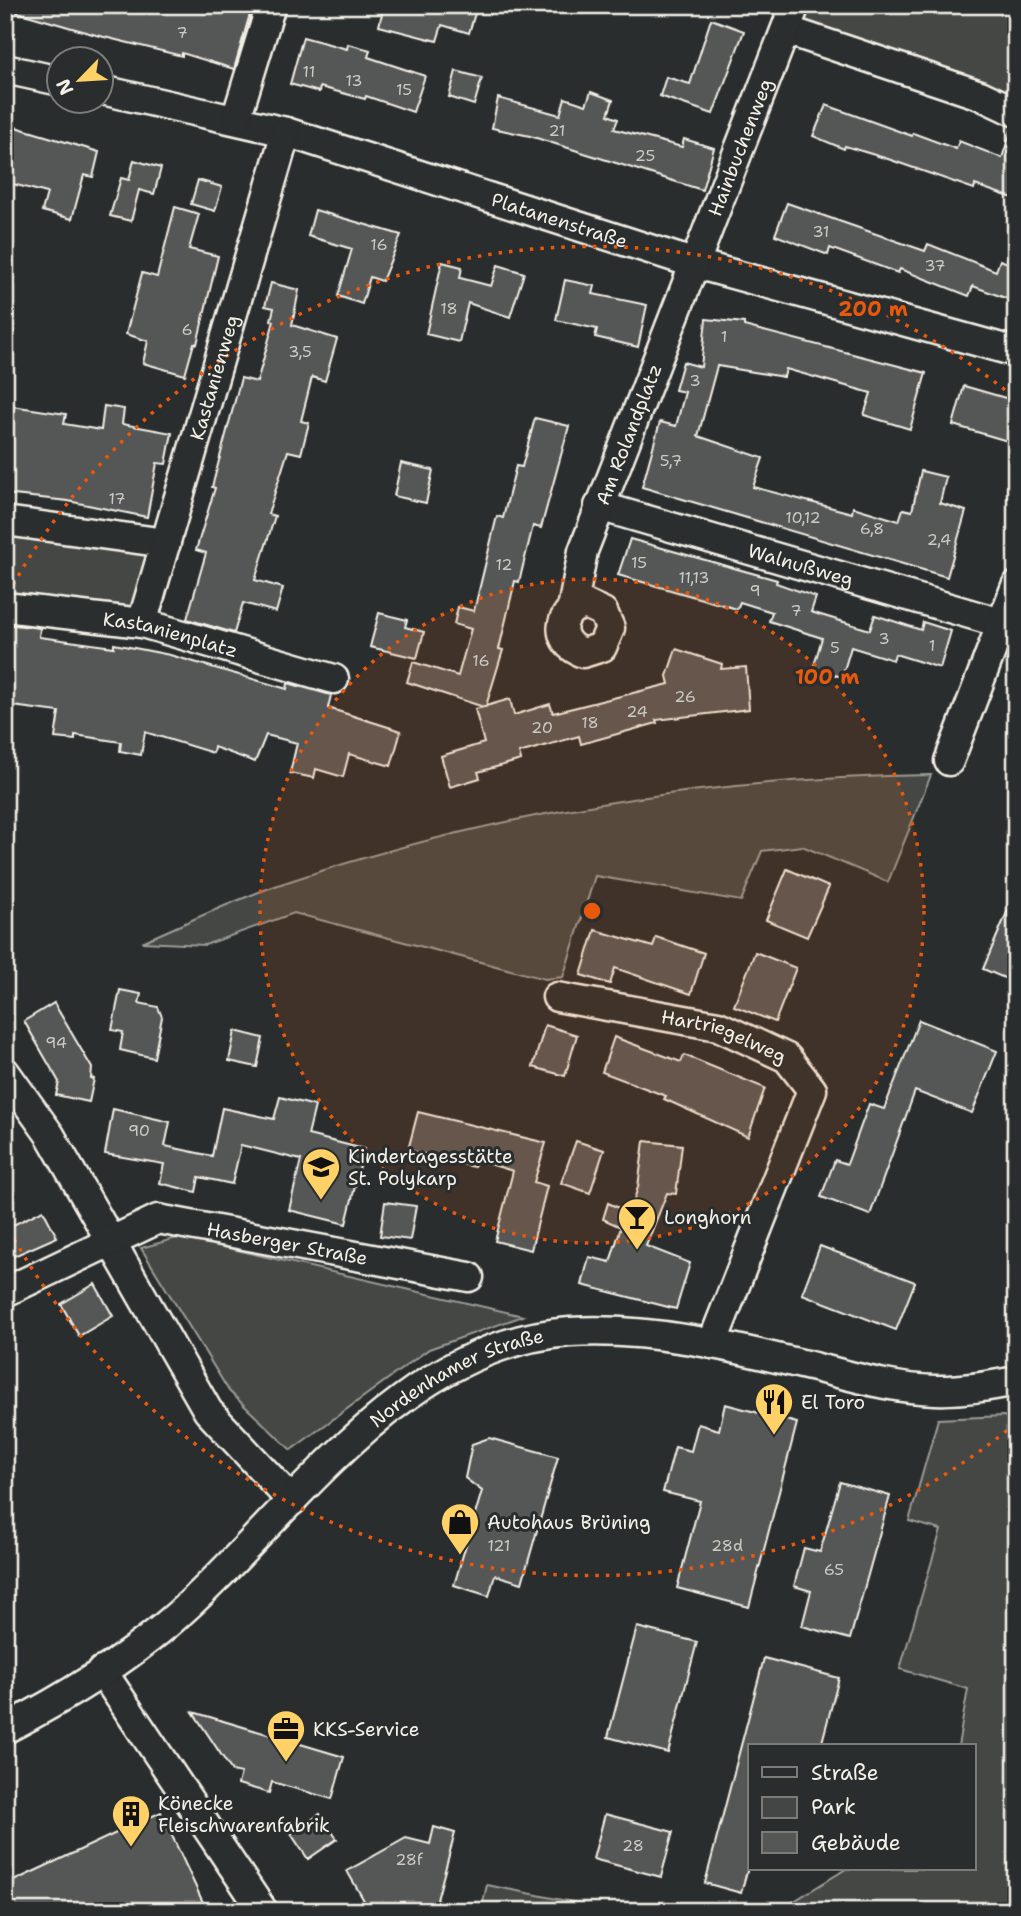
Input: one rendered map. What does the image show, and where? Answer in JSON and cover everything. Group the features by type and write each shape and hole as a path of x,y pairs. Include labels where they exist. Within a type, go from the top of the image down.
{"street":[{"path":"236,118 271,5"},
{"name":"Hainbuchenweg","path":"696,264 791,18 1016,112"},
{"path":"5,69 46,78"},
{"name":"Platanenstraße","path":"116,93 236,118 286,132 696,264 1016,352"},
{"name":"Kastanienweg","path":"142,623 286,132"},
{"name":"Am Rolandplatz","path":"572,609 583,551 598,506 696,264"},
{"name":"Walnußweg","path":"598,506 1001,622"},
{"path":"5,521 166,544"},
{"path":"949,761 1016,586"},
{"name":"Kastanienplatz","path":"5,607 142,623 334,679"},
{"name":"Hartriegelweg","path":"557,997 718,1026 787,1058 812,1090 712,1344"},
{"path":"5,1072 50,1135 208,1411 292,1501"},
{"name":"Hasberger Straße","path":"5,1292 158,1219 469,1278"},
{"name":"Nordenhamer Straße","path":"5,1729 69,1694 166,1625 389,1409 446,1370 507,1345 569,1332 650,1334 712,1344 872,1382 935,1390 1016,1381"},
{"path":"102,1671 263,1911"}],"green space":[{"path":"810,5 1016,5 1016,105 803,24"},
{"path":"5,528 150,553 132,611 5,594"},
{"path":"931,775 888,882 802,846 762,851 741,901 595,876 563,977 545,979 294,913 205,945 142,942 230,903 284,883 363,858 523,818 685,792 766,783"},
{"path":"180,1237 523,1316 429,1349 291,1450 229,1391 141,1248"},
{"path":"1003,1416 1016,1419 1016,1911 778,1911 844,1870 976,1870 976,1744 958,1744 968,1689 900,1669 941,1530 909,1521 938,1419"},
{"path":"487,1885 617,1911 481,1911"}],"building":[{"path":"18,5 221,5 250,14 234,69 182,53 182,56 96,35 17,12"},
{"path":"384,5 460,5 476,10 469,33 442,25 437,41 379,26"},
{"path":"711,19 744,31 713,114 660,96 666,77 690,84"},
{"path":"303,37 347,49 348,44 370,50 368,57 425,76 413,112 366,96 365,99 320,87 319,92 290,84"},
{"path":"456,71 482,78 474,105 449,97"},
{"path":"591,92 613,100 608,115 618,119 614,129 682,147 684,139 714,148 702,190 530,136 492,128 498,98 560,115 565,98 586,105"},
{"path":"826,105 912,136 913,133 956,149 959,141 1002,158 1012,128 1016,128 1016,199 975,185 974,189 845,146 844,149 813,136"},
{"path":"12,126 99,152 93,177 84,175 72,219 42,211 47,193 5,182 5,151"},
{"path":"134,160 161,168 154,194 139,190 131,221 110,216 121,178 129,180"},
{"path":"198,180 222,187 215,211 191,204"},
{"path":"787,203 925,251 928,244 996,271 1000,260 1016,266 1016,302 973,286 969,296 900,269 898,273 830,248 828,255 775,235"},
{"path":"175,207 199,214 189,249 218,256 197,344 194,343 185,375 143,363 148,341 126,334 142,273 157,277"},
{"path":"315,210 401,235 382,281 370,277 362,304 338,296 352,249 308,236"},
{"path":"442,262 462,267 460,278 491,286 498,265 524,273 510,317 468,303 459,342 426,334"},
{"path":"565,280 595,286 593,294 647,305 638,347 595,337 597,329 556,320"},
{"path":"271,283 299,290 292,325 337,339 325,381 312,377 301,421 309,423 301,454 288,451 268,514 275,516 255,580 283,588 276,612 243,603 234,633 187,619 206,553 196,550 215,488 212,487 241,378 257,382 274,321 271,320 274,308 265,306"},
{"path":"706,319 744,323 744,326 926,373 910,429 864,415 871,393 786,369 784,377 717,366 698,436 763,458 753,487 852,513 853,507 899,521 903,509 912,511 921,471 946,477 940,503 966,511 947,577 642,487 660,422 676,426 685,392 675,390 683,362 701,367"},
{"path":"964,386 1016,401 1016,427 1011,442 953,425"},
{"path":"5,405 66,414 64,424 101,430 104,406 124,409 122,424 172,433 166,464 157,463 147,517 68,501 5,494"},
{"path":"535,418 569,426 541,528 533,526 519,582 515,581 499,649 503,650 486,706 510,699 514,715 550,704 553,713 669,684 667,676 676,649 722,664 721,669 746,667 749,709 656,720 657,723 581,744 579,736 519,753 521,760 478,772 480,778 450,787 441,756 484,743 475,709 484,707 407,682 413,662 458,676 471,629 454,624 458,607 474,611 497,516 503,518 516,466 522,467"},
{"path":"401,463 433,470 426,503 394,496"},
{"path":"630,539 777,580 776,583 816,597 811,612 870,630 875,615 921,630 923,622 951,631 940,668 895,654 893,660 851,647 842,677 813,669 822,638 769,621 772,612 740,602 737,609 618,575"},
{"path":"379,613 407,620 405,627 424,632 417,658 370,647"},
{"path":"5,624 40,628 39,637 114,647 114,644 170,655 287,689 288,683 331,695 328,708 401,731 391,766 349,754 343,777 316,769 314,778 290,773 297,743 266,735 255,762 214,747 213,753 145,732 141,755 120,751 121,742 75,735 75,740 55,738 59,712 5,705"},
{"path":"787,869 829,887 807,937 766,920"},
{"path":"1016,891 1016,983 983,969"},
{"path":"595,930 653,947 656,937 704,953 691,994 615,968 610,984 581,975"},
{"path":"755,952 796,968 775,1022 734,1006"},
{"path":"120,990 141,994 139,1003 158,1007 162,1017 154,1058 120,1050 123,1032 112,1030"},
{"path":"54,1003 92,1068 91,1078 94,1079 89,1102 56,1095 59,1082 24,1021"},
{"path":"919,1020 997,1051 972,1113 915,1091 870,1215 821,1197 835,1160 847,1164 869,1104 884,1109"},
{"path":"545,1025 577,1035 565,1076 533,1067"},
{"path":"235,1031 263,1038 257,1067 229,1061"},
{"path":"614,1037 681,1062 684,1055 765,1088 748,1137 664,1099 666,1096 602,1072"},
{"path":"280,1097 315,1106 308,1135 364,1149 346,1224 289,1210 301,1160 241,1145 232,1184 199,1177 196,1192 160,1183 164,1164 105,1154 113,1109 170,1122 165,1146 212,1156 222,1108 274,1119"},
{"path":"418,1112 546,1143 534,1182 547,1186 531,1250 495,1241 513,1171 476,1160 474,1167 408,1150"},
{"path":"576,1141 604,1150 590,1193 561,1183"},
{"name":"Longhorn","path":"644,1141 682,1145 676,1194 667,1193 646,1246 690,1263 676,1309 582,1285 589,1257 610,1262 621,1227 603,1219 608,1203 630,1213 638,1187"},
{"path":"385,1202 416,1206 410,1240 380,1236"},
{"path":"43,1210 57,1237 5,1260 5,1229"},
{"path":"820,1246 915,1282 896,1330 802,1294"},
{"path":"95,1284 113,1316 79,1336 61,1304"},
{"path":"725,1404 797,1423 749,1607 677,1588 700,1501 663,1492 675,1447 691,1451 698,1424 719,1430"},
{"path":"489,1438 558,1457 522,1583 495,1575 489,1596 454,1585 482,1491 465,1478 472,1444"},
{"path":"840,1482 890,1496 850,1639 802,1626 811,1591 794,1586 804,1548 820,1552"},
{"path":"637,1627 697,1642 668,1753 608,1737"},
{"path":"764,1658 839,1678 822,1744 748,1744 748,1867 741,1893 705,1883"},
{"path":"193,1712 344,1757 332,1799 272,1782 269,1793 238,1784 241,1773 232,1771"},
{"name":"Könecke Fleischwarenfabrik","path":"161,1812 207,1911 5,1911 5,1885"},
{"path":"320,1814 337,1839 308,1859 291,1834"},
{"path":"605,1814 673,1832 661,1877 593,1859"},
{"path":"434,1827 455,1833 434,1911 370,1911 347,1871 406,1838 430,1844"}],"place":[{"name":"Kindertagesstätte St. Polykarp","path":"321,1201"},
{"name":"Longhorn","path":"637,1251"},
{"name":"El Toro","path":"774,1436"},
{"name":"Autohaus Brüning","path":"460,1556"},
{"name":"KKS-Service","path":"286,1763"},
{"name":"Könecke Fleischwarenfabrik","path":"131,1848"}]}
